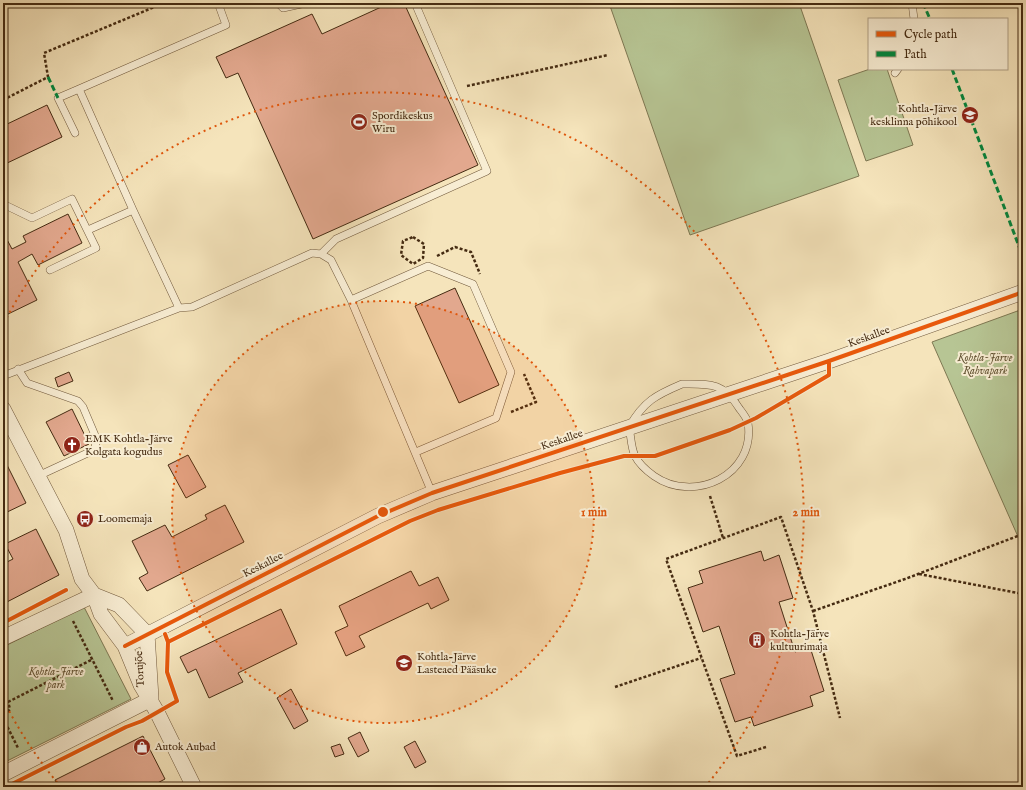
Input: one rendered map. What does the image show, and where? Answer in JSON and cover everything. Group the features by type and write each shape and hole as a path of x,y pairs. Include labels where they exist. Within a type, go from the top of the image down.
{"street":[{"name":"Keskallee","path":"125,646 378,516 432,493 629,426 829,361 1023,292"},
{"name":"Torujõe","path":"3,409 66,530 82,580 94,594 101,614 125,646 141,685 151,699 194,787"},
{"name":"Torujõe","path":"94,594 119,605 147,634 151,699"},
{"path":"3,638 94,594"},
{"path":"3,774 151,699"}],"lane":[{"path":"75,133 58,98 226,25 218,3"},
{"path":"278,3 283,8 306,3"},
{"path":"321,254 336,239 487,171 415,3"},
{"path":"912,3 914,18"},
{"path":"79,89 179,308"},
{"path":"3,204 32,218 72,199 96,248 50,270"},
{"path":"88,230 133,210"},
{"path":"3,376 179,308 192,307 312,253 321,254 331,260 351,300 432,493"},
{"path":"351,300 428,266 473,284 511,372 496,418 416,452"},
{"path":"18,370 27,383 78,401 83,407 97,440 94,450 38,476"},
{"path":"682,384 709,384 730,394 748,422 748,440 741,459 732,470 720,479 707,486 683,488 663,482 647,470 635,456 629,426 640,408 661,393 682,384"}],"path":[{"path":"3,100 48,77 44,53 164,3"},
{"path":"467,86 608,55"},
{"path":"413,236 424,244 423,258 412,264 401,255 403,241 413,236"},
{"path":"707,486 723,538"},
{"path":"766,747 737,756 666,559 781,517 813,611 840,718"},
{"path":"813,611 918,574 1023,534"},
{"path":"918,574 1023,594"},
{"path":"70,614 116,706"},
{"path":"615,687 701,658"},
{"path":"8,702 93,659"},
{"path":"3,697 8,702 10,709 3,718 25,763"}],"green space":[{"path":"609,3 799,3 859,176 690,235"},
{"path":"868,70 887,70 913,145 866,161 838,80"},
{"name":"Kohtla-Järve Rahvapark","path":"1023,309 1023,548 932,342"},
{"name":"Kohtla-Järve park","path":"84,607 131,699 3,763 3,647"}],"building":[{"name":"Spordikeskus Wiru","path":"390,3 404,3 478,165 313,239 238,73 226,78 216,57 312,14 322,34"},
{"path":"47,105 62,137 3,165 3,126"},
{"path":"68,214 82,243 38,265 32,254 18,262 37,300 6,315 3,308 3,232 12,249 26,242 23,236"},
{"path":"455,288 499,385 459,403 415,306"},
{"path":"69,372 73,381 58,387 55,378"},
{"path":"72,409 89,444 64,456 46,422"},
{"path":"188,455 206,487 186,498 168,465"},
{"path":"3,457 26,503 3,514"},
{"path":"225,505 244,542 147,591 139,578 148,573 132,541 165,525 172,537 207,519 205,515"},
{"path":"36,529 59,575 3,604 3,564 13,559 5,544"},
{"name":"Kohtla-Järve kultuurimaja","path":"761,551 764,561 779,555 793,598 779,602 795,652 810,647 824,691 810,696 813,706 754,726 751,717 735,722 720,679 735,674 719,626 703,632 688,588 703,583 699,571"},
{"path":"411,571 419,586 438,577 449,600 431,609 428,603 359,636 365,647 346,656 335,632 348,626 339,606"},
{"path":"281,609 297,644 238,673 243,682 209,698 196,669 188,673 180,657"},
{"path":"291,689 308,721 294,729 277,698"},
{"path":"360,732 369,751 358,757 348,738"},
{"path":"143,736 165,779 150,787 58,787 55,780"},
{"path":"415,741 426,762 415,768 404,747"},
{"path":"340,744 344,754 335,757 331,747"}],"marked path":[{"path":"923,3 930,18"},
{"path":"952,70 1023,257"},
{"path":"48,77 58,98"}],"cycle path":[{"path":"125,646 378,516 432,493 829,361 1023,292"},
{"path":"168,642 410,521 438,510 560,473 624,456 655,456 730,430 756,418 829,375 829,361"},
{"path":"3,623 66,590"},
{"path":"6,787 126,727 142,721 177,701 167,672 168,642 165,634"}],"place":[{"name":"Kohtla-Järve kesklinna põhikool","path":"970,115"},
{"name":"Spordikeskus Wiru","path":"359,122"},
{"name":"EMK Kohtla-Järve Kolgata kogudus","path":"72,445"},
{"name":"Loomemaja","path":"85,519"},
{"name":"Kohtla-Järve kultuurimaja","path":"757,640"},
{"name":"Kohtla-Järve Lasteaed Pääsuke","path":"404,663"},
{"name":"Autok Aubad","path":"142,747"}]}
